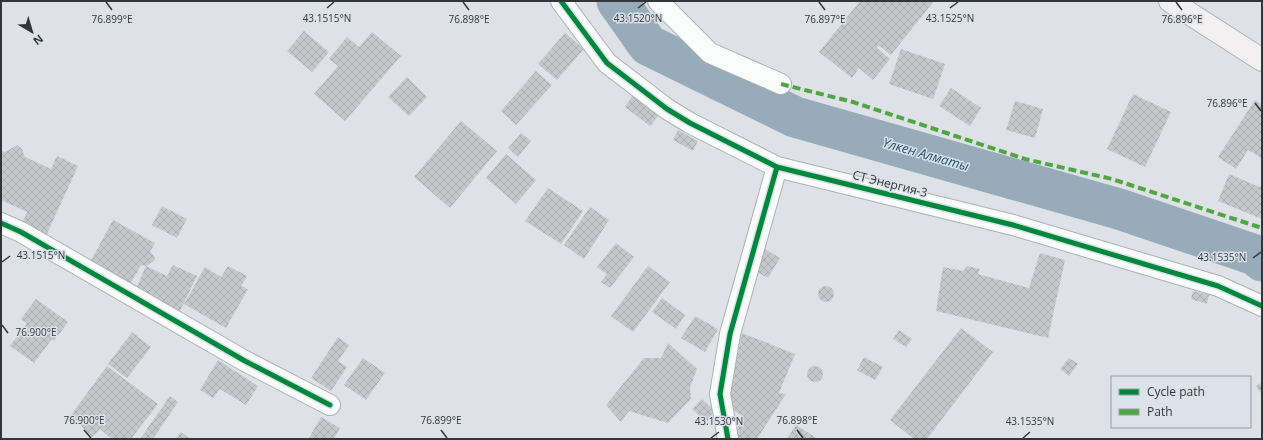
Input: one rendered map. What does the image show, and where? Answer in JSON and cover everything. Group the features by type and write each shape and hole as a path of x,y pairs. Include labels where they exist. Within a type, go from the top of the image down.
{"main road":[{"path":"1170,1 1262,60"}],"street":[{"name":"СТ Энергия-3","path":"561,1 607,63 613,68 667,109 690,123 777,167 1012,225 1218,286 1262,306"},
{"path":"658,1 710,54 781,84"},
{"path":"728,439 720,394 730,334 777,167"},
{"path":"1,223 21,232 245,361 330,405"}],"building":[{"path":"860,1 934,1 891,55 878,45 877,48 890,59 873,80 859,68 852,78 819,52"},
{"path":"304,31 329,52 312,72 287,51"},
{"path":"372,32 401,56 345,121 314,94 338,66 329,59 347,37 359,47"},
{"path":"565,33 584,49 557,80 538,64"},
{"path":"901,49 945,64 933,99 889,84"},
{"path":"536,71 552,85 516,125 501,111"},
{"path":"407,77 427,97 409,116 388,97"},
{"path":"951,88 981,108 970,126 939,106"},
{"path":"1133,94 1171,112 1145,167 1107,149"},
{"path":"633,95 659,115 650,126 625,107"},
{"path":"1255,100 1262,105 1262,158 1248,150 1236,169 1218,157"},
{"path":"1015,101 1043,109 1035,138 1006,130"},
{"path":"461,121 497,151 450,208 414,177"},
{"path":"678,130 698,141 693,151 673,140"},
{"path":"521,133 531,141 518,157 508,148"},
{"path":"17,145 22,149 25,157 51,169 57,156 78,166 46,236 21,225 27,212 1,200 1,150 5,152"},
{"path":"506,154 536,180 516,204 486,178"},
{"path":"1229,174 1262,188 1262,219 1218,201"},
{"path":"548,188 583,211 561,244 525,221"},
{"path":"162,206 187,219 177,238 152,225"},
{"path":"590,207 609,220 584,259 564,245"},
{"path":"113,220 155,243 150,252 155,257 154,261 146,266 141,265 129,286 89,264"},
{"path":"616,243 634,257 610,288 601,282 607,274 597,267"},
{"path":"765,249 780,258 768,278 753,270"},
{"path":"1040,253 1065,260 1048,338 936,311 943,267 963,271 967,266 980,269 978,274 1029,288"},
{"path":"173,265 197,276 179,313 135,291 146,266 167,276"},
{"path":"228,266 247,276 241,286 248,289 226,328 184,304 205,267 221,277"},
{"path":"648,266 670,282 633,332 611,316"},
{"path":"826,286 833,291 834,294 829,301 826,302 819,297 818,294 823,287"},
{"path":"1193,291 1209,295 1207,304 1191,299"},
{"path":"662,298 685,315 676,329 652,312"},
{"path":"36,299 68,322 54,341 52,339 34,363 10,346 27,323 21,319"},
{"path":"695,316 718,329 705,352 681,338"},
{"path":"961,328 993,352 927,439 914,439 890,420"},
{"path":"899,330 912,339 906,347 893,339"},
{"path":"132,332 151,347 127,378 108,364"},
{"path":"742,333 795,354 779,393 786,394 757,439 739,439 735,436 742,416 726,405"},
{"path":"338,337 349,345 338,361 347,367 331,391 311,378"},
{"path":"668,343 697,369 690,387 691,399 668,423 629,411 621,422 606,405 644,358 661,358"},
{"path":"864,357 883,367 875,380 857,370"},
{"path":"363,358 385,373 366,400 344,385"},
{"path":"1069,358 1078,364 1069,376 1060,369"},
{"path":"218,360 258,386 246,405 220,389 213,398 200,390"},
{"path":"107,366 158,404 131,439 112,439 100,429 92,437 71,415"},
{"path":"815,366 822,371 823,374 818,381 815,382 808,377 807,374 812,367"},
{"path":"1262,382 1262,395 1256,386"},
{"path":"170,396 178,402 153,439 140,439"},
{"path":"702,399 716,412 706,422 692,409"},
{"path":"321,417 340,428 334,439 309,438"},
{"path":"796,425 818,439 787,439"},
{"path":"181,432 191,439 175,439"}],"waterway":[{"name":"Үлкен Алматы","path":"617,1 648,45 795,117 1119,209 1255,255 1262,261"}],"marked path":[{"path":"781,84 853,102 1025,159 1112,179 1262,228"}],"cycle path":[{"path":"561,1 607,63 667,109 690,123 777,167 1013,225 1218,286 1262,306"},
{"path":"728,439 720,394 730,334 777,167"},
{"path":"1,223 21,232 245,361 330,405"}]}
